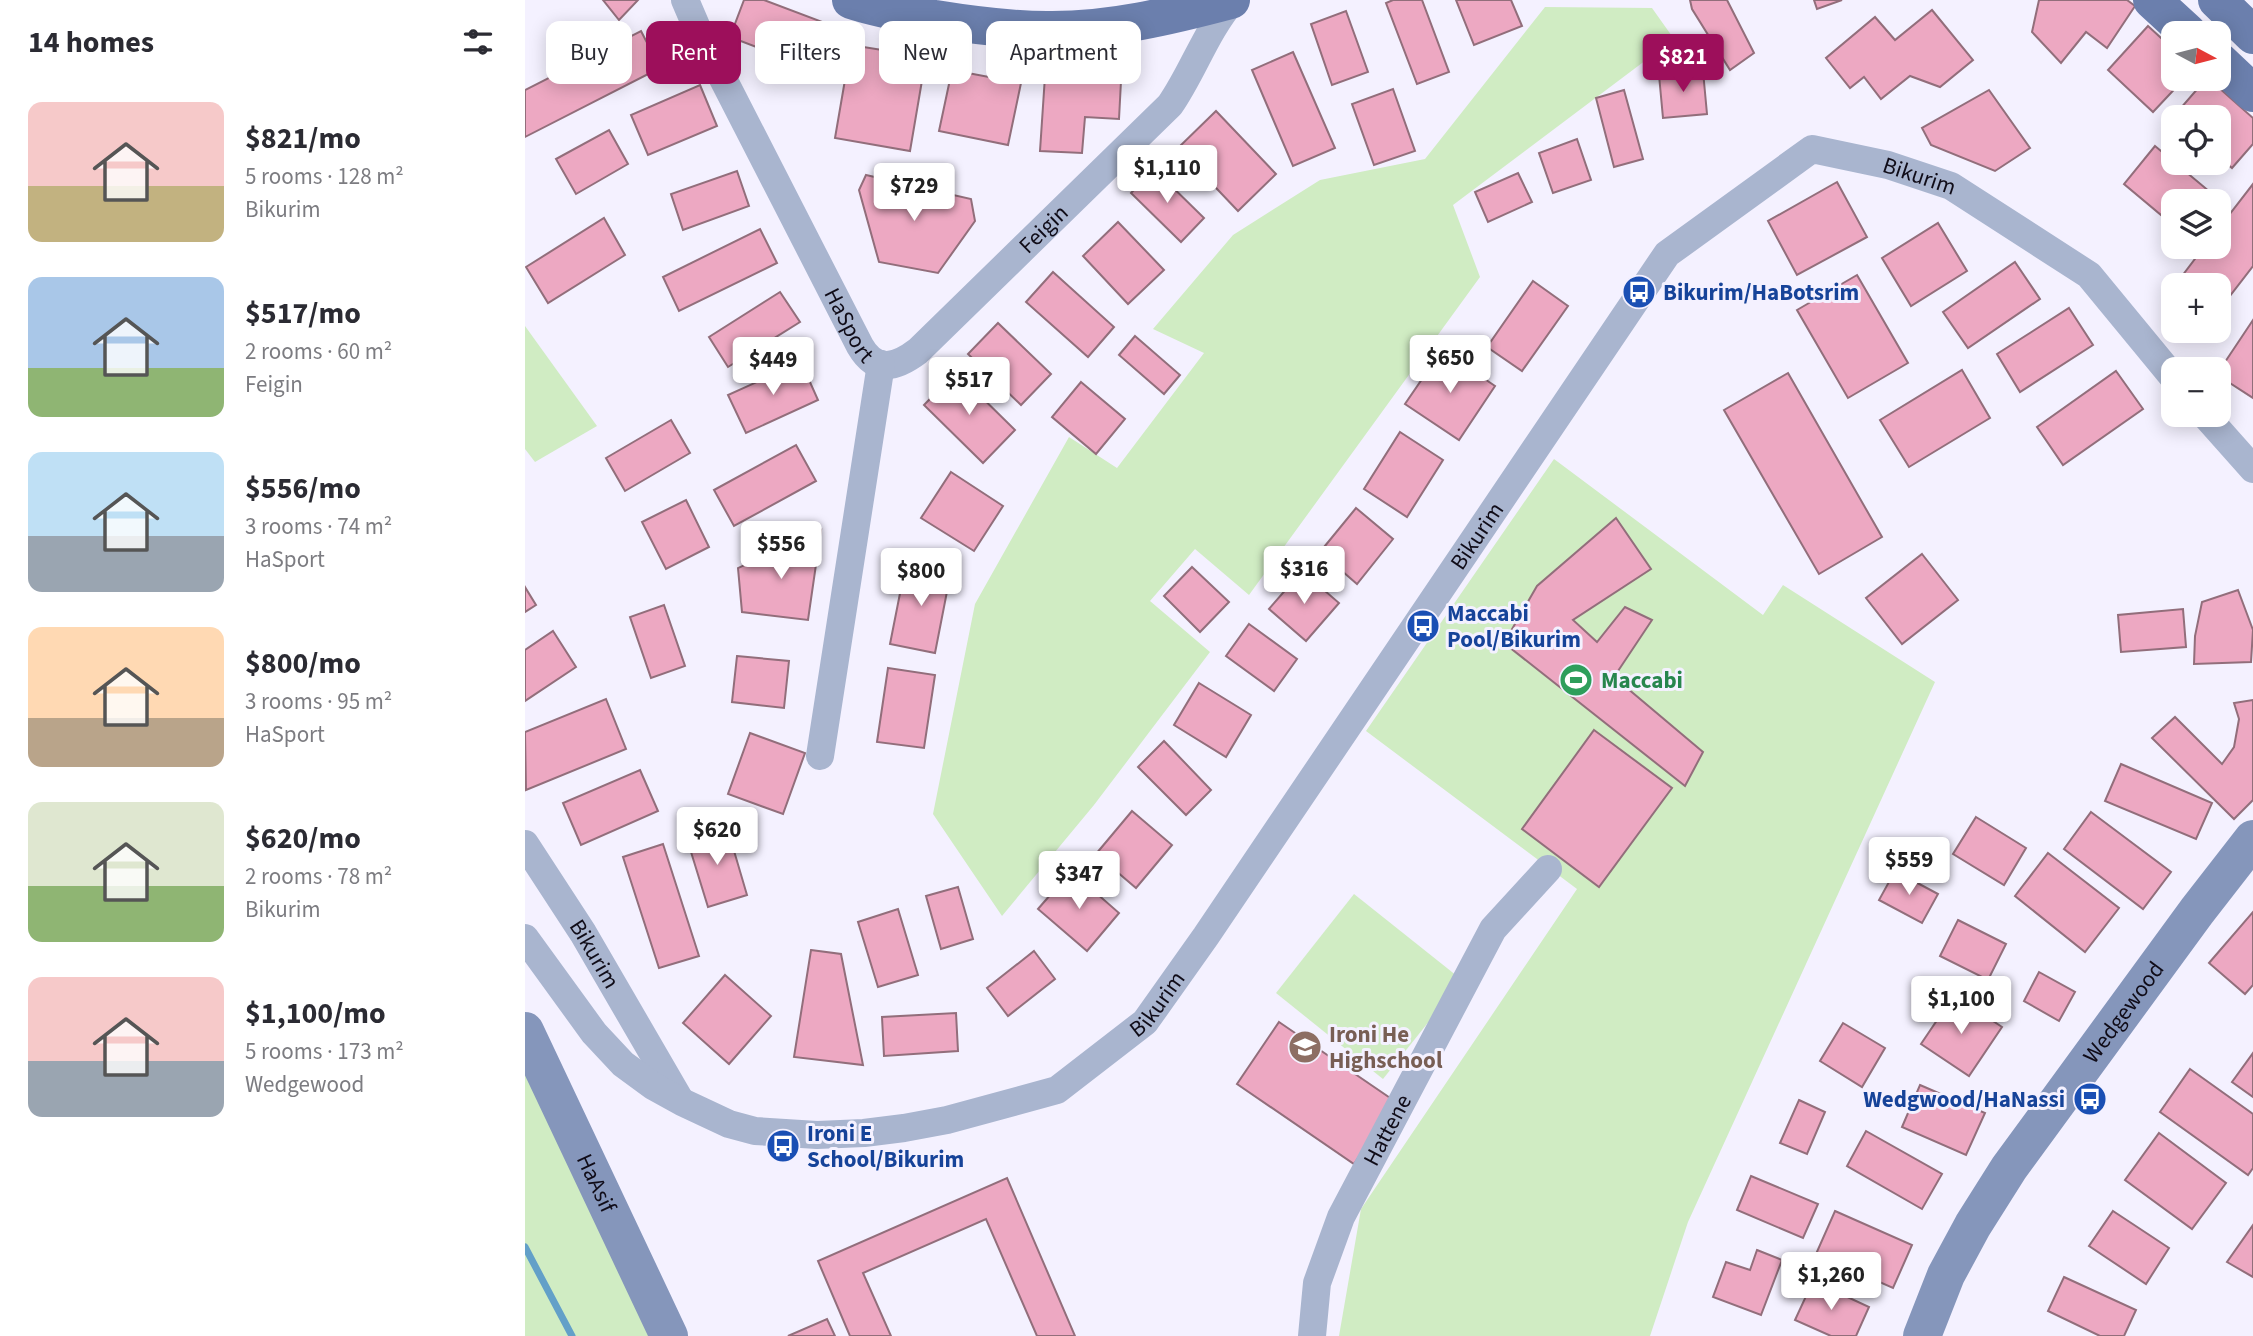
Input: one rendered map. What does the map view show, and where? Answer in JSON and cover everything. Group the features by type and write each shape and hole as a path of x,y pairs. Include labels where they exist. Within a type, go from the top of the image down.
{"main road":[{"path":"852,0 972,25 1047,30 1145,20 1232,0"},
{"path":"2152,0 2175,21"},
{"path":"2217,0 2253,35"},
{"path":"2231,72 2253,93"}],"street":[{"name":"HaSport","path":"685,0 860,346 865,355 881,364 820,756"},
{"name":"Feigin","path":"881,364 900,363 918,351 1170,105 1182,88 1220,15 1232,0"},
{"name":"Bikurim","path":"525,938 594,1033 623,1064 653,1086 729,1124 755,1130 817,1135 864,1133 947,1120 1057,1090 1145,1022 1206,936 1667,254 1812,149 1888,165 1951,186 2089,275 2161,362"},
{"path":"2216,427 2253,469"},
{"name":"Wedgewood","path":"1922,1336 1946,1275 1973,1225 2009,1168 2253,839"},
{"name":"Bikurim","path":"525,844 583,933 682,1102"},
{"name":"Hattene","path":"1313,1336 1317,1283 1341,1217 1493,929 1548,870"},
{"name":"HaAsif","path":"525,1031 669,1336"}],"green space":[{"path":"1545,7 1652,8 1674,39 1453,205 1480,277 1249,595 1195,549 1150,601 1210,652 1094,805 1002,916 933,814 975,604 1069,437 1117,468 1204,353 1153,329 1233,235 1320,180 1425,159"},
{"path":"525,326 597,426 535,462 525,449"},
{"path":"1554,459 1763,615 1783,585 1935,682 1688,1222 1650,1336 1339,1336 1361,1209 1577,889 1366,731"},
{"path":"1354,894 1462,980 1383,1079 1276,993"},
{"path":"525,1037 652,1336 525,1336"}],"building":[{"path":"603,0 638,0 619,20"},
{"path":"744,0 764,0 820,21 755,21 755,46 741,41 741,21 736,21"},
{"path":"1393,0 1422,0 1449,72 1417,84 1386,3"},
{"path":"1456,0 1511,0 1522,26 1474,45"},
{"path":"1690,0 1727,0 1754,53 1730,70 1692,9"},
{"path":"1814,0 1842,0 1817,9"},
{"path":"2039,0 2127,0 2135,6 2107,48 2086,32 2061,63 2032,32"},
{"path":"1932,10 1973,60 1940,87 1910,76 1881,99 1864,77 1850,88 1826,58 1875,17 1895,40"},
{"path":"1346,11 1368,72 1332,85 1311,24"},
{"path":"2148,26 2161,38 2161,91 2173,91 2153,112 2108,70"},
{"path":"641,31 646,41 646,75 632,82 632,36"},
{"path":"865,47 879,49 879,84 921,84 910,151 835,138 844,84 865,84"},
{"path":"1293,52 1335,148 1293,166 1252,70"},
{"path":"1703,71 1707,114 1663,118 1659,75"},
{"path":"972,74 986,76 986,84 1021,84 1008,145 939,131 949,84 972,84"},
{"path":"546,79 546,84 629,84 525,137 525,90"},
{"path":"1044,84 1121,84 1119,119 1085,117 1082,153 1040,151"},
{"path":"700,85 717,126 648,155 631,115"},
{"path":"1393,89 1415,151 1374,165 1352,104"},
{"path":"1624,90 1643,159 1614,167 1596,98"},
{"path":"1989,90 2030,148 1995,171 1931,145 1922,128"},
{"path":"2196,91 2223,91 2253,118 2253,144 2232,168 2231,105 2183,105"},
{"path":"1216,111 1276,174 1238,211 1178,148"},
{"path":"609,130 628,164 576,194 556,159"},
{"path":"1577,139 1591,180 1553,193 1539,153"},
{"path":"2155,146 2161,151 2161,175 2190,175 2206,189 2161,189 2161,215 2124,184"},
{"path":"1154,169 1204,218 1181,242 1131,193"},
{"path":"737,171 749,206 683,230 671,194"},
{"path":"1518,173 1532,202 1488,222 1475,192"},
{"path":"866,175 971,199 975,221 938,273 879,262 859,190"},
{"path":"1837,182 1867,237 1797,275 1768,221"},
{"path":"2253,184 2253,266 2231,294 2231,273 2184,273 2195,259 2231,259 2231,212"},
{"path":"604,218 625,255 548,303 526,267"},
{"path":"1118,222 1164,270 1128,304 1083,256"},
{"path":"1938,223 1967,271 1911,306 1882,258"},
{"path":"760,229 777,263 679,311 663,277"},
{"path":"2015,262 2040,299 1968,348 1943,312"},
{"path":"1053,272 1114,327 1088,357 1026,302"},
{"path":"1857,275 1908,363 1848,398 1797,310"},
{"path":"1533,281 1568,306 1522,371 1487,347"},
{"path":"780,292 800,322 728,367 709,337"},
{"path":"2069,308 2093,345 2020,392 1997,354"},
{"path":"2253,320 2253,398 2231,384 2231,357 2228,357"},
{"path":"998,323 1051,374 1021,405 968,354"},
{"path":"1135,336 1180,375 1164,394 1119,355"},
{"path":"1442,350 1495,386 1459,440 1405,404"},
{"path":"801,362 818,400 746,433 728,395"},
{"path":"1962,370 1990,418 1909,467 1880,420"},
{"path":"2116,371 2143,409 2063,465 2037,427"},
{"path":"956,372 1015,430 983,463 924,405"},
{"path":"1788,373 1882,537 1819,574 1724,410"},
{"path":"1081,382 1125,419 1096,454 1052,417"},
{"path":"671,420 690,453 625,491 606,458"},
{"path":"1400,432 1443,460 1407,517 1364,489"},
{"path":"796,445 816,481 734,526 714,490"},
{"path":"951,472 1003,506 974,551 921,518"},
{"path":"686,500 709,547 666,569 642,522"},
{"path":"1356,508 1393,539 1357,584 1320,552"},
{"path":"1616,518 1651,569 1573,620 1597,642 1625,607 1652,620 1614,677 1703,752 1685,786 1504,643 1537,586"},
{"path":"821,530 808,620 742,612 738,568"},
{"path":"1922,554 1958,600 1902,644 1866,598"},
{"path":"906,563 951,571 935,653 890,644"},
{"path":"1192,567 1229,602 1200,632 1164,596"},
{"path":"1302,571 1339,603 1306,641 1269,609"},
{"path":"525,587 536,605 525,612"},
{"path":"2238,590 2253,630 2251,662 2194,664 2195,636 2202,602"},
{"path":"664,605 685,666 651,678 630,617"},
{"path":"2183,609 2186,647 2121,652 2118,615"},
{"path":"1249,624 1297,659 1274,691 1226,656"},
{"path":"553,631 576,667 525,701 525,650"},
{"path":"737,656 789,661 784,708 732,702"},
{"path":"888,668 935,675 924,748 877,742"},
{"path":"1199,683 1251,715 1226,757 1174,725"},
{"path":"606,699 626,749 526,790 525,732"},
{"path":"2253,700 2253,800 2234,819 2152,738 2175,717 2222,764 2234,747 2239,719 2234,703"},
{"path":"1594,730 1672,788 1599,887 1522,829"},
{"path":"750,733 805,753 783,814 728,794"},
{"path":"1164,741 1211,790 1186,815 1138,767"},
{"path":"2121,764 2212,803 2196,839 2105,801"},
{"path":"640,770 658,811 581,845 563,803"},
{"path":"1132,811 1172,845 1136,888 1096,854"},
{"path":"2091,812 2171,872 2143,909 2064,849"},
{"path":"1976,817 2026,848 2004,885 1953,854"},
{"path":"727,827 747,895 708,907 687,839"},
{"path":"663,844 699,956 659,968 623,857"},
{"path":"2048,853 2119,908 2085,952 2015,896"},
{"path":"1071,871 1119,913 1087,951 1038,909"},
{"path":"1895,871 1938,894 1922,923 1879,900"},
{"path":"958,887 973,939 941,949 926,896"},
{"path":"898,909 918,975 878,987 858,922"},
{"path":"2253,912 2253,985 2245,994 2209,963"},
{"path":"1958,920 2006,944 1988,980 1940,956"},
{"path":"811,950 841,954 863,1065 794,1057"},
{"path":"1034,951 1055,979 1008,1016 987,988"},
{"path":"2039,972 2075,992 2059,1021 2024,1001"},
{"path":"725,975 771,1016 729,1064 683,1023"},
{"path":"1954,995 2002,1027 1969,1076 1921,1044"},
{"path":"956,1013 958,1051 884,1056 882,1017"},
{"path":"1279,1022 1396,1102 1354,1164 1237,1084"},
{"path":"1843,1023 1885,1048 1862,1087 1820,1061"},
{"path":"2253,1053 2253,1097 2232,1082"},
{"path":"2190,1069 2253,1114 2253,1168 2248,1175 2160,1112"},
{"path":"1920,1085 1985,1113 1966,1155 1902,1127"},
{"path":"1799,1100 1825,1112 1807,1154 1780,1143"},
{"path":"1866,1131 1942,1174 1922,1209 1847,1166"},
{"path":"2159,1133 2226,1183 2192,1229 2125,1180"},
{"path":"1751,1176 1818,1204 1803,1238 1737,1210"},
{"path":"1007,1178 1075,1336 1037,1336 986,1219 863,1273 891,1336 850,1336 818,1261"},
{"path":"1835,1211 1912,1245 1893,1288 1816,1254"},
{"path":"2113,1211 2169,1248 2146,1284 2089,1246"},
{"path":"2253,1225 2253,1277 2227,1262"},
{"path":"1757,1250 1782,1260 1761,1315 1713,1297 1726,1262 1750,1270"},
{"path":"2064,1277 2136,1310 2124,1336 2100,1336 2048,1311"},
{"path":"1813,1281 1869,1307 1856,1336 1831,1336 1795,1320"},
{"path":"827,1319 835,1336 788,1336"}],"waterway":[{"path":"525,1247 572,1336"}],"place":[{"name":"Bikurim/HaBotsrim","path":"1639,292"},
{"name":"Maccabi Pool/Bikurim","path":"1423,626"},
{"name":"Maccabi","path":"1576,680"},
{"name":"Ironi He Highschool","path":"1305,1047"},
{"name":"Wedgwood/HaNassi","path":"2090,1099"},
{"name":"Ironi E School/Bikurim","path":"783,1146"}]}
